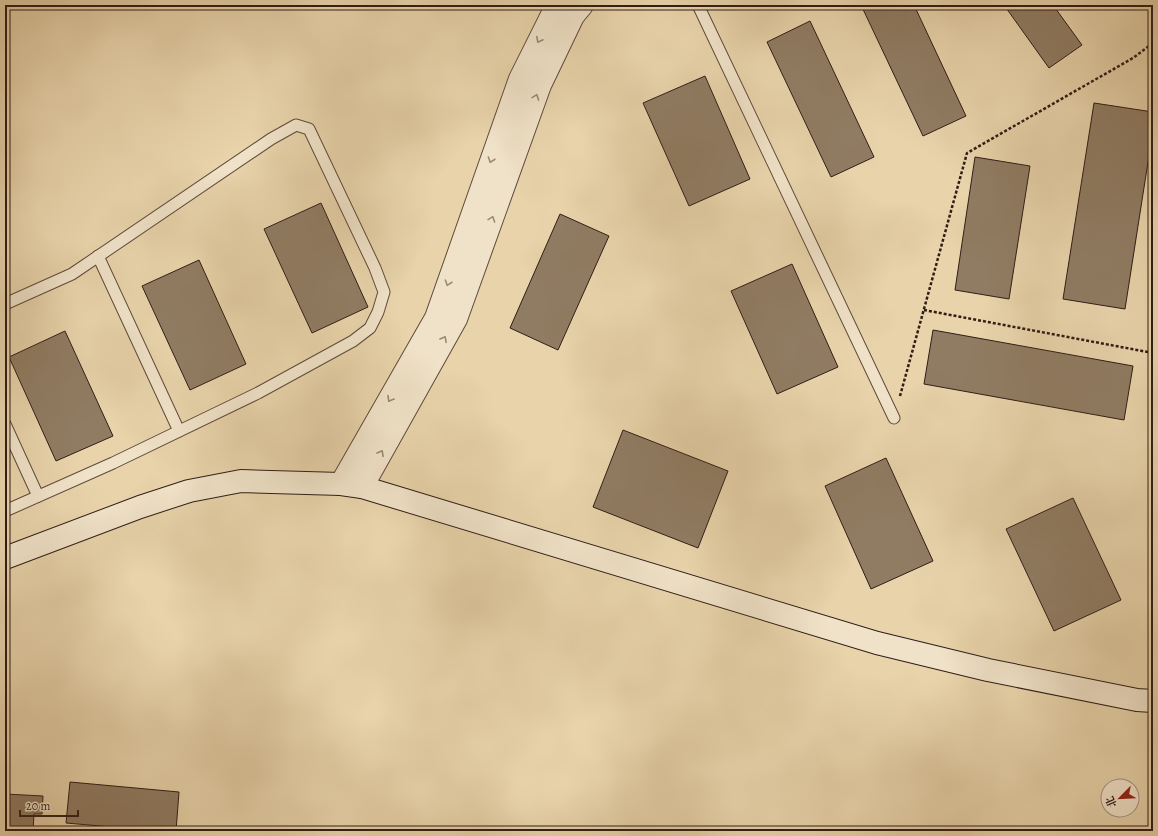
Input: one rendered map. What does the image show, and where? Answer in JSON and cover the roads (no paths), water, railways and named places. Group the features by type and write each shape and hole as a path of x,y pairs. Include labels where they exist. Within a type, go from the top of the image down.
{"street":[{"path":"351,485 436,318 520,78 557,5"},
{"path":"351,485 456,319 540,85 573,16 582,5"},
{"path":"5,558 133,510 189,491 241,481 351,485 878,644 988,670 1136,700 1153,701"}],"lane":[{"path":"698,5 894,418"},
{"path":"5,304 72,274 271,139 296,125 309,129 384,292 378,312 370,328 353,341 258,393 5,511"},
{"path":"98,256 179,431"},
{"path":"5,424 38,496"}]}
